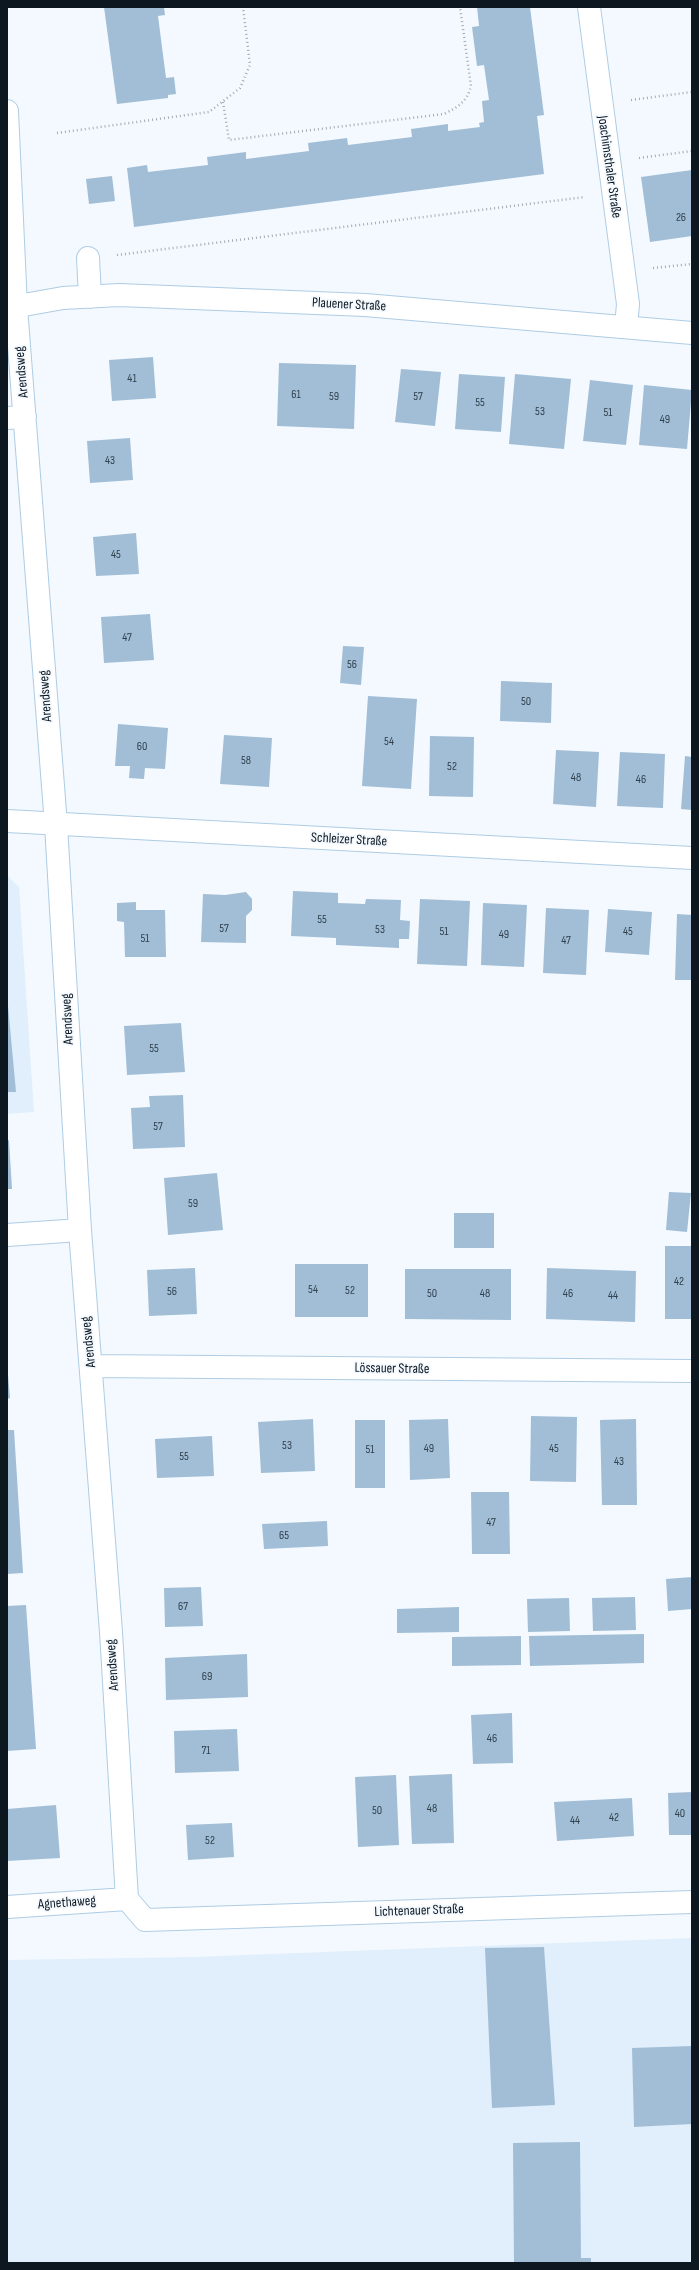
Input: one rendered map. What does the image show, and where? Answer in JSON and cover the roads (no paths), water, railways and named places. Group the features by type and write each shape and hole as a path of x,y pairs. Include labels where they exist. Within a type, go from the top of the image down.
{"street":[{"name":"Joachimsthaler Straße","path":"588,7 628,304 626,327"},
{"name":"Arendsweg","path":"7,111 16,418 56,825 80,1230 92,1366 127,1899"},
{"path":"88,258 90,297"},
{"name":"Plauener Straße","path":"12,307 63,298 119,295 365,306 692,333"},
{"name":"Schleizer Straße","path":"7,821 56,825 692,858"},
{"path":"7,1235 80,1230"},
{"name":"Lössauer Straße","path":"92,1366 692,1372"},
{"name":"Agnethaweg","path":"7,1907 127,1899"},
{"name":"Lichtenauer Straße","path":"127,1899 145,1920 692,1902"}]}
